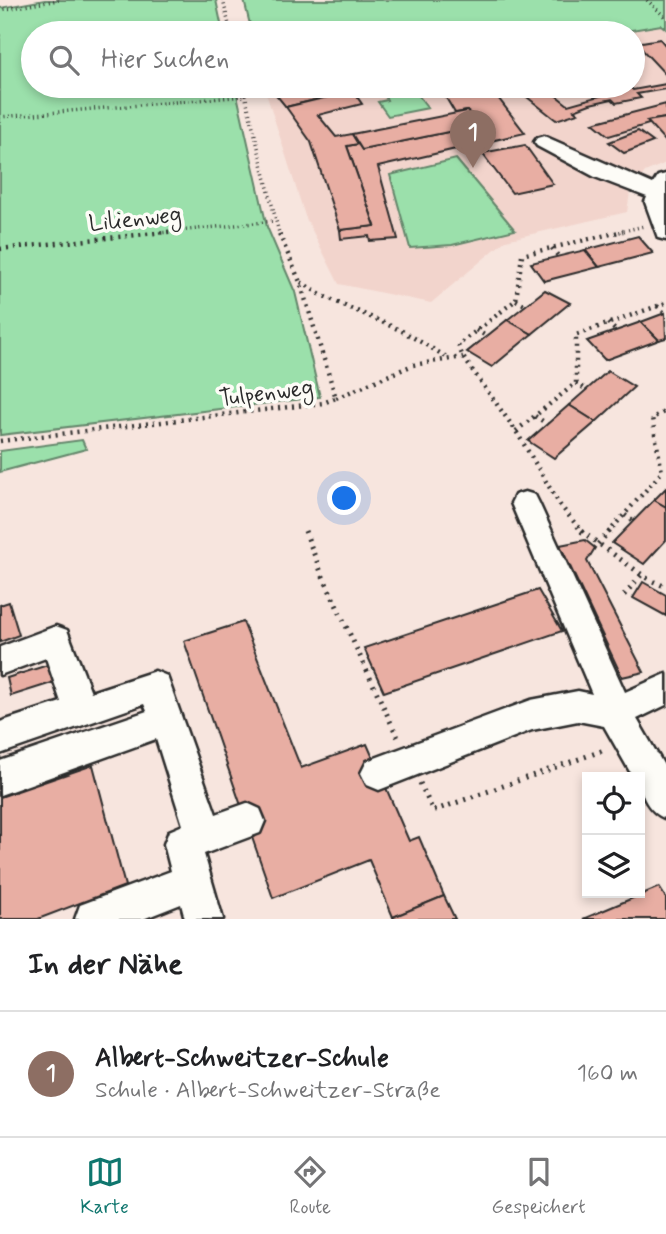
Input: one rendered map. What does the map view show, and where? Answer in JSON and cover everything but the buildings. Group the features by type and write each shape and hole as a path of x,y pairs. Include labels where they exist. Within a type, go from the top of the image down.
{"street":[{"path":"544,142 603,172 662,188 656,202 666,233"},
{"path":"525,503 623,727 666,802"},
{"path":"0,661 56,640 81,711"},
{"path":"0,738 155,686 205,836"},
{"path":"623,727 666,689"},
{"path":"394,767 531,715 578,706 623,727"},
{"path":"0,778 166,720"},
{"path":"205,919 182,844 247,821"},
{"path":"94,919 193,881"}],"path":[{"path":"0,10 59,0"},
{"path":"223,0 228,21"},
{"path":"647,0 666,18"},
{"path":"0,117 222,98"},
{"name":"Tulpenweg","path":"0,441 323,403 336,398 300,282 274,221 245,98"},
{"name":"Lilienweg","path":"0,249 274,221"},
{"path":"644,226 522,255 516,300 458,345 463,357 516,431 560,505 581,531 642,574 666,587"},
{"path":"604,236 610,243"},
{"path":"552,248 558,256"},
{"path":"300,282 321,295 402,331 450,359"},
{"path":"516,300 525,305"},
{"path":"576,383 576,335 666,303"},
{"path":"657,306 665,313"},
{"path":"608,323 616,331"},
{"path":"476,330 486,336"},
{"path":"336,398 413,365 463,357"},
{"path":"576,383 587,390"},
{"path":"516,431 576,383"},
{"path":"598,544 664,473 652,418 666,411"},
{"path":"535,416 547,424"},
{"path":"625,515 633,521"},
{"path":"304,531 394,767 433,811 623,727"},
{"path":"624,595 642,574"}],"shaded area":[{"path":"662,25 666,29 666,163 645,172 630,192 627,212 506,240 431,303 339,284 305,216 268,98 645,98 645,28"}],"green space":[{"path":"45,0 216,0 220,21 21,21 21,98 238,98 267,227 295,292 320,397 0,435 0,8"},
{"path":"244,0 666,0 666,29 661,25 645,28 645,21 249,21"},
{"path":"386,98 420,98 428,108 388,116 378,102 387,100"},
{"path":"456,159 515,230 452,245 410,248 390,175"},
{"path":"82,440 86,449 0,472 0,451"}],"place":[{"name":"Albert-Schweitzer-Schule","path":"473,168"}]}
